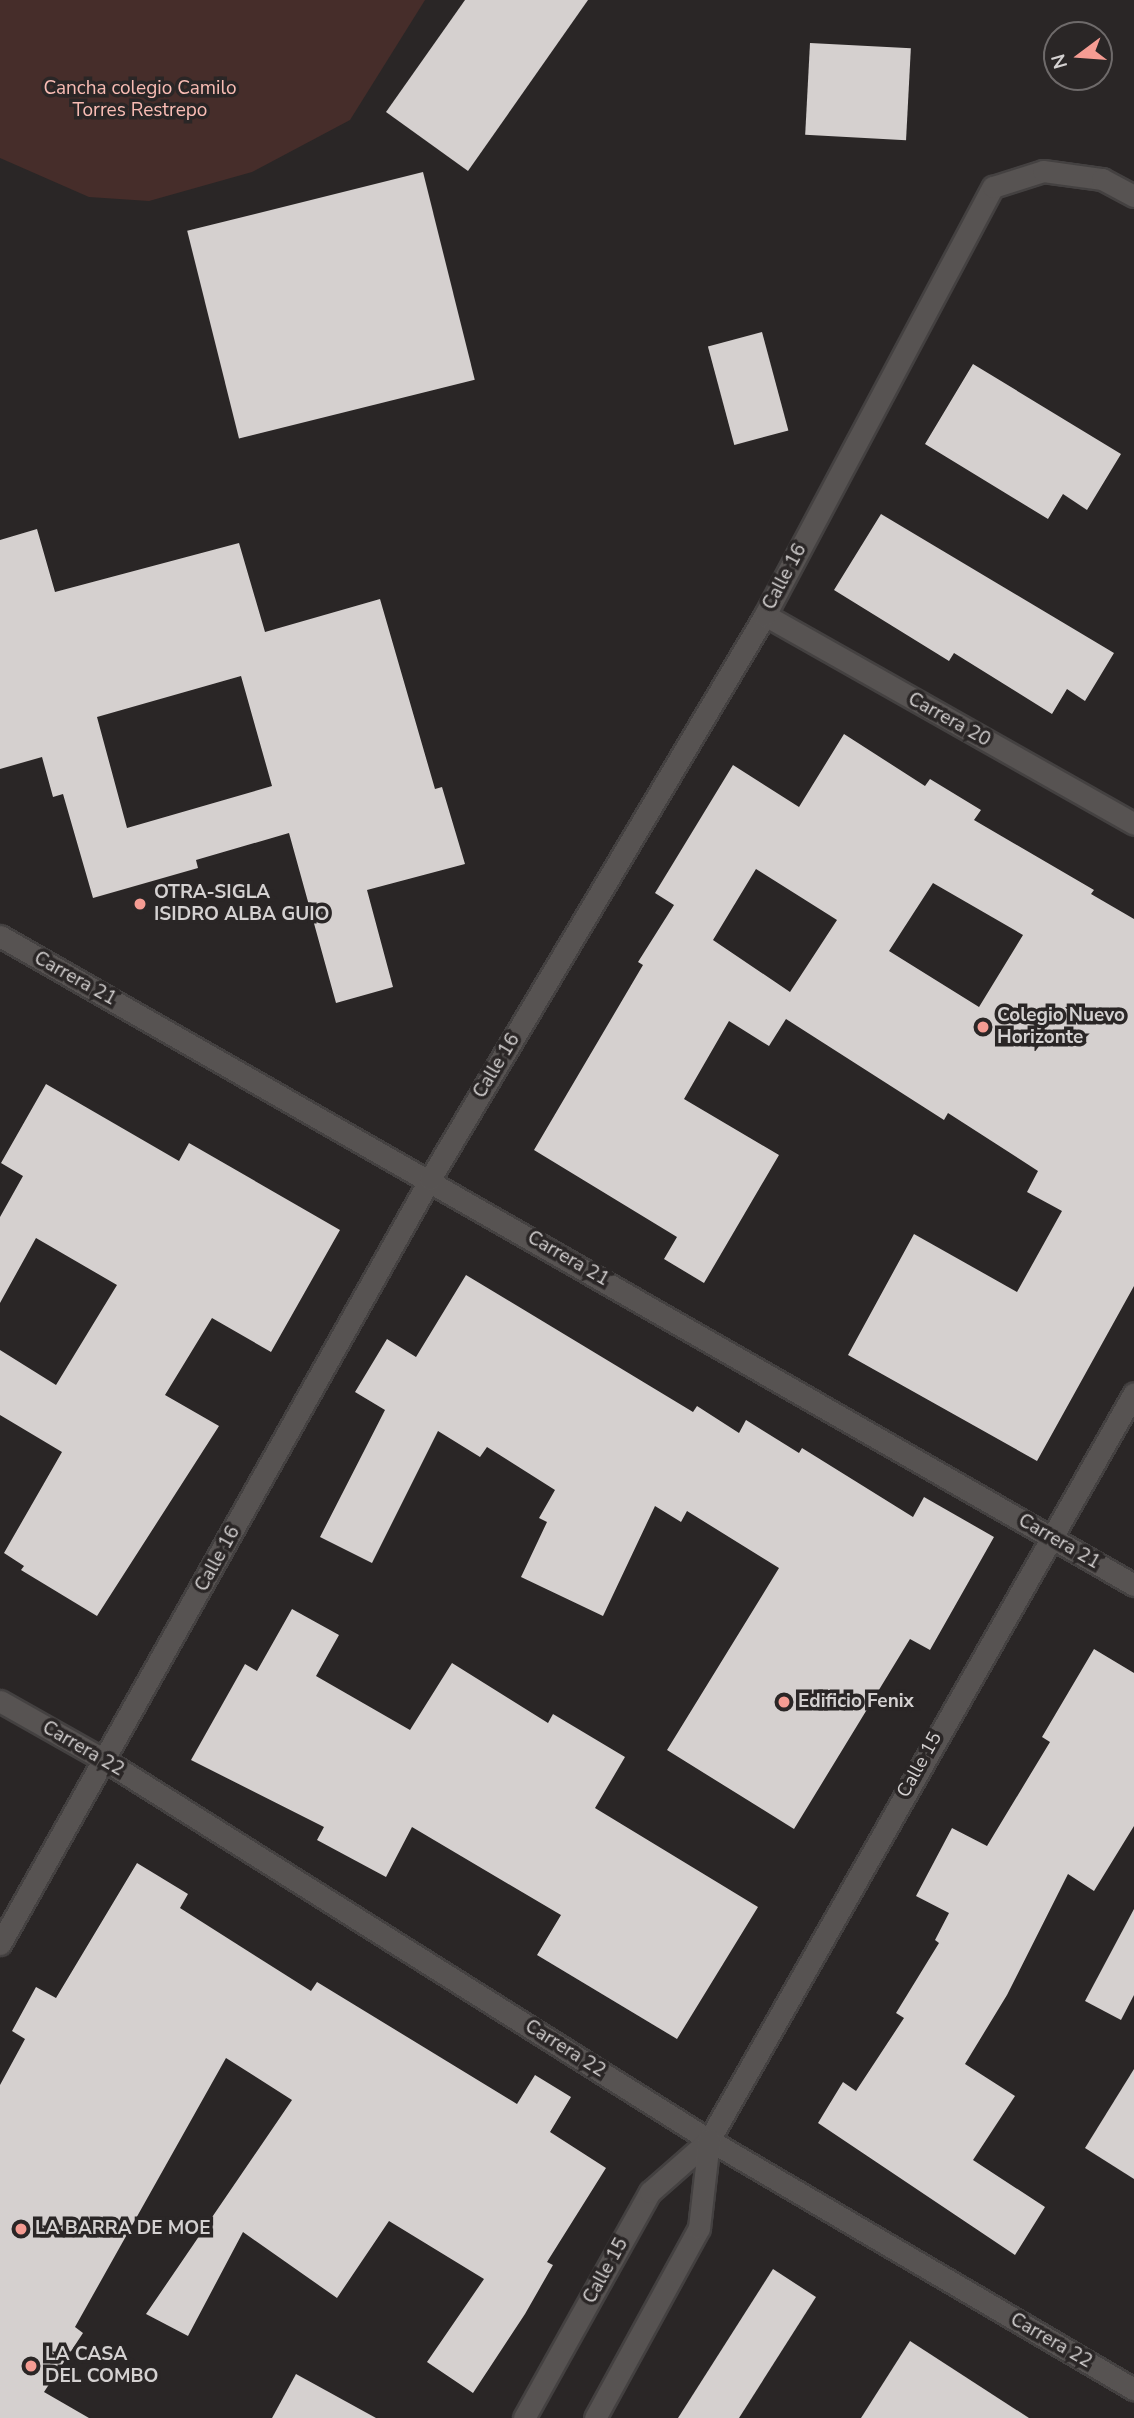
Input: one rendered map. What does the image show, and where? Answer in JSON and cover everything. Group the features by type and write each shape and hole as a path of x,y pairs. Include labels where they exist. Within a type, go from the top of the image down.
{"street":[{"name":"Calle 16","path":"0,1944 106,1761 430,1180 765,615 993,187 1043,171 1102,179 1134,196"},
{"name":"Carrera 20","path":"765,615 1134,824"},
{"name":"Carrera 21","path":"0,936 1134,1585"},
{"name":"Calle 15","path":"524,2418 650,2192 709,2140 1049,1536 1134,1393"},
{"name":"Carrera 22","path":"0,1701 106,1761 709,2140 1134,2389"},
{"name":"Calle 15","path":"595,2418 699,2228 709,2140"}],"green space":[{"name":"Cancha colegio Camilo Torres Restrepo","path":"0,0 425,0 350,120 252,172 149,201 89,197 0,158"}],"building":[{"path":"465,0 588,0 468,171 386,112"},
{"path":"810,43 911,48 906,140 805,135"},
{"path":"423,172 475,380 239,438 187,231"},
{"path":"762,332 788,431 734,445 708,346"},
{"path":"973,364 1121,454 1087,510 1063,494 1048,519 925,444"},
{"path":"881,514 1114,653 1085,701 1067,689 1052,714 954,653 949,661 834,590"},
{"path":"37,529 55,592 239,543 265,632 380,599 435,789 442,787 465,864 367,890 393,987 336,1003 289,833 196,860 198,868 93,898 63,794 53,797 42,757 0,769 0,540","holes":["241,676 272,786 127,828 97,717"]},
{"path":"844,734 925,786 930,779 981,810 974,820 1094,890 1091,894 1134,919 1134,1286 1037,1461 848,1355 914,1234 1017,1292 1062,1211 1027,1192 1038,1171 948,1113 944,1120 786,1019 769,1046 729,1021 684,1099 779,1155 704,1283 664,1259 677,1237 534,1150 643,965 638,962 674,905 655,893 733,765 799,807","holes":["756,869 837,920 790,992 713,940","933,883 1023,935 979,1007 889,951"]},
{"path":"46,1084 179,1161 189,1143 340,1230 271,1352 212,1318 165,1395 219,1426 97,1616 21,1570 24,1566 4,1553 62,1452 0,1415 0,1350 56,1385 117,1285 36,1238 0,1303 0,1217 23,1176 1,1163"},
{"path":"466,1275 693,1412 697,1406 739,1433 746,1420 799,1453 802,1448 913,1517 924,1497 994,1537 930,1650 910,1639 794,1829 667,1750 779,1568 687,1511 681,1522 655,1506 603,1616 521,1577 547,1522 539,1518 555,1490 487,1447 480,1457 438,1431 372,1563 320,1537 385,1410 355,1392 387,1339 416,1357"},
{"path":"292,1609 339,1635 316,1676 410,1730 452,1663 548,1723 553,1714 625,1757 595,1808 758,1907 677,2039 537,1955 561,1915 412,1827 386,1877 317,1840 324,1827 191,1760 245,1664 257,1671"},
{"path":"1094,1649 1134,1673 1134,1826 1094,1891 1068,1874 1007,1995 965,2064 1015,2096 973,2160 1045,2207 1015,2255 818,2123 843,2082 856,2091 904,2018 896,2013 939,1943 935,1940 949,1913 916,1896 952,1828 987,1846 1050,1742 1042,1737"},
{"path":"137,1863 188,1894 180,1908 311,1991 317,1982 517,2104 535,2075 571,2097 550,2132 606,2168 547,2262 553,2265 525,2314 473,2393 427,2362 484,2279 389,2221 337,2298 243,2232 188,2336 146,2314 292,2100 226,2058 75,2327 83,2333 44,2392 89,2418 0,2418 0,2085 25,2039 12,2031 36,1987 56,1998"},
{"path":"1134,1909 1134,1995 1121,2020 1085,2001"},
{"path":"1134,2069 1134,2179 1085,2148"},
{"path":"773,2269 816,2297 739,2418 678,2418"},
{"path":"910,2341 1029,2418 861,2418"},
{"path":"296,2374 376,2418 272,2418"}],"place":[{"name":"OTRA-SIGLA ISIDRO ALBA GUIO","path":"140,904"},
{"name":"Colegio Nuevo Horizonte","path":"983,1027"},
{"name":"Edificio Fenix","path":"784,1702"},
{"name":"LA BARRA DE MOE","path":"21,2229"},
{"name":"LA CASA DEL COMBO","path":"31,2366"}]}
